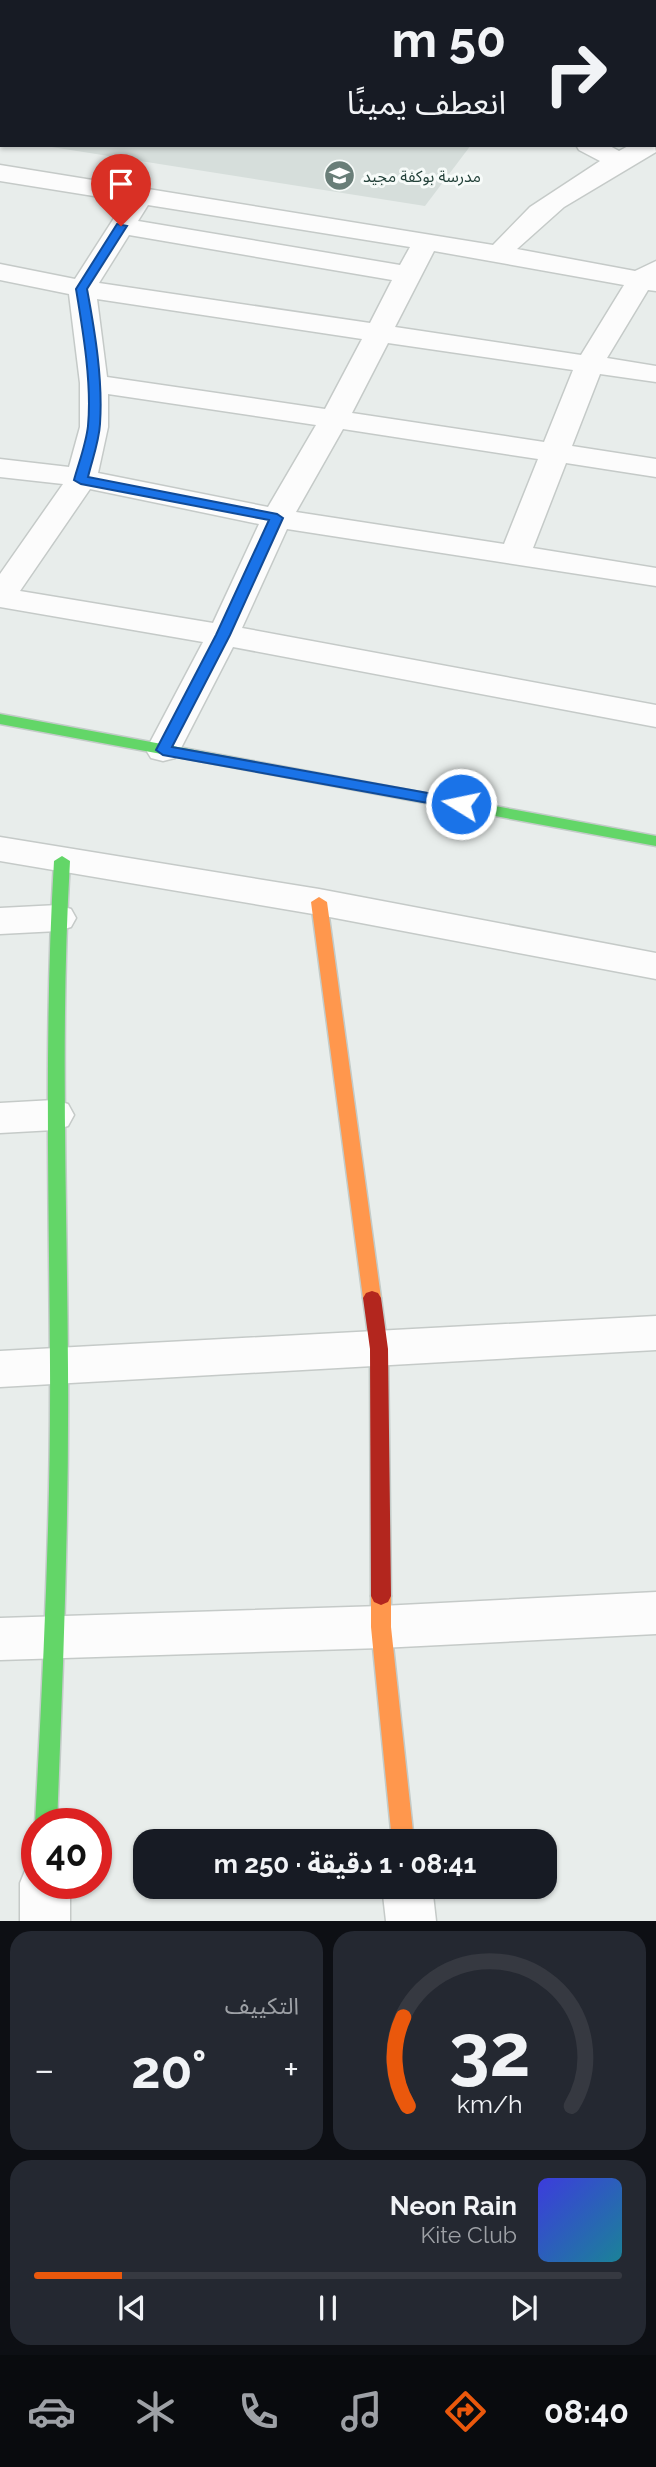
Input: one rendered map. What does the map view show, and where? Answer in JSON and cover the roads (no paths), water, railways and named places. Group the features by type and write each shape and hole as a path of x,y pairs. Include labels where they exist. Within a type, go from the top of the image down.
{"street":[{"path":"592,147 620,161"},
{"path":"499,254 515,234 552,201 646,147"},
{"path":"0,173 651,277 589,365 515,555"},
{"path":"139,197 82,289 94,383 94,427 81,480 0,597 223,635 656,716"},
{"path":"121,226 409,275"},
{"path":"163,750 223,635 277,518 334,420 425,243"},
{"path":"0,272 82,289 656,374"},
{"path":"94,383 656,468"},
{"path":"0,468 48,472 277,518 656,577"},
{"path":"0,719 656,841"},
{"path":"0,849 319,902 656,966"},
{"path":"47,1808 54,1636 59,1366 54,1115 58,918 62,861"},
{"path":"319,902 379,1349 381,1628 402,1829"},
{"path":"0,921 58,918"},
{"path":"0,1118 54,1115"},
{"path":"0,1369 656,1333"},
{"path":"0,1639 381,1628 656,1613"},
{"path":"45,1899 45,1921"},
{"path":"408,1899 411,1921"}],"place":[{"name":"مدرسة بوكفة مجيد","path":"340,176"}]}
